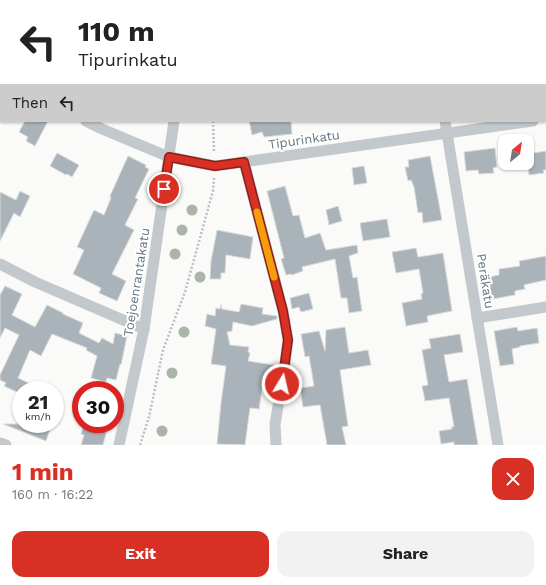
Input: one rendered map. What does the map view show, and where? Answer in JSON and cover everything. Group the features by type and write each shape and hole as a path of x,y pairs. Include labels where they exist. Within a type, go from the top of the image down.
{"street":[{"name":"Tipurinkatu","path":"88,122 169,157 215,166 525,122"},
{"name":"Toejoenrantakatu","path":"119,445 144,329 174,122"},
{"name":"Peräkatu","path":"445,122 498,445"},
{"path":"244,162 283,311 288,340 275,424 276,445"},
{"path":"0,264 35,282 144,329"},
{"path":"477,318 546,307"},
{"path":"0,443 6,445"}],"path":[{"path":"140,445 149,417 163,350 185,292 213,191 215,166 213,122"}],"building":[{"path":"24,122 47,122 35,146 26,141 28,137 19,132"},
{"path":"249,122 291,122 292,134 264,137 262,132 252,135"},
{"path":"495,148 497,167 493,168 494,173 479,174 478,170 466,171 464,152"},
{"path":"546,151 546,170 543,170 544,173 529,175 529,170 534,170 534,153"},
{"path":"57,153 79,165 72,177 50,166"},
{"path":"128,156 146,165 145,167 149,169 135,198 138,199 125,225 134,230 112,274 126,281 117,301 99,293 101,288 73,274 84,250 77,247 94,210 104,215 111,198 110,196"},
{"path":"430,156 442,220 423,223 422,212 418,213 414,187 411,180 408,181 405,167 409,167 408,160"},
{"path":"364,166 367,183 354,185 352,168"},
{"path":"285,186 293,216 299,215 305,238 320,233 326,250 357,245 358,253 349,256 353,278 357,277 362,311 349,313 347,298 341,298 335,259 302,267 303,271 292,275 286,275 281,259 284,258 267,191"},
{"path":"20,191 30,196 20,217 14,213 0,241 0,192 16,200"},
{"path":"338,206 342,221 329,225 326,210"},
{"path":"387,219 390,237 363,241 360,223"},
{"path":"217,230 253,237 250,259 226,255 225,273 221,273 221,279 210,279 211,261"},
{"path":"416,248 418,257 443,253 452,311 427,316 428,322 406,326 402,303 422,299 421,294 423,293 419,269 396,273 392,252"},
{"path":"546,256 546,280 524,285 525,289 515,291 515,295 487,300 484,278 499,275 499,269 520,266 519,261"},
{"path":"5,286 22,294 12,315 35,327 47,305 83,323 79,333 99,343 102,338 113,344 115,333 127,336 121,365 120,364 116,380 107,378 106,381 102,381 91,378 97,356 86,350 87,348 52,334 41,356 30,350 18,378 24,381 12,381 12,390 4,386 6,383 0,380 0,375 19,335 5,328 0,338 0,295"},
{"path":"309,293 313,309 301,312 299,307 292,309 290,298"},
{"path":"221,304 222,309 239,312 241,304 263,308 262,314 277,316 277,319 252,326 233,322 232,331 227,332 230,345 249,347 248,352 250,353 248,361 274,365 272,378 264,377 259,409 250,408 245,445 217,444 226,366 211,364 216,329 205,326 207,314 215,316 216,308 220,309"},
{"path":"345,327 349,353 368,350 371,365 340,370 348,426 342,427 346,445 327,445 320,405 303,407 300,388 314,386 309,356 305,357 301,334 319,331 325,351 326,330"},
{"path":"517,327 518,331 537,328 539,343 512,349 514,364 500,366 494,331"},
{"path":"460,334 463,352 444,355 449,382 467,379 478,445 454,445 454,442 441,444 439,431 452,429 451,427 454,427 449,398 425,401 422,386 428,385 422,350 431,348 429,339"},
{"path":"3,424 12,424 12,428"},
{"path":"26,433 49,433 46,441"},
{"path":"106,433 103,445 81,445 84,435 81,434"}],"slow traffic":[{"path":"257,212 274,277"}],"route":[{"path":"164,189 169,157 215,166 244,162 283,311 288,340 282,384"}]}
